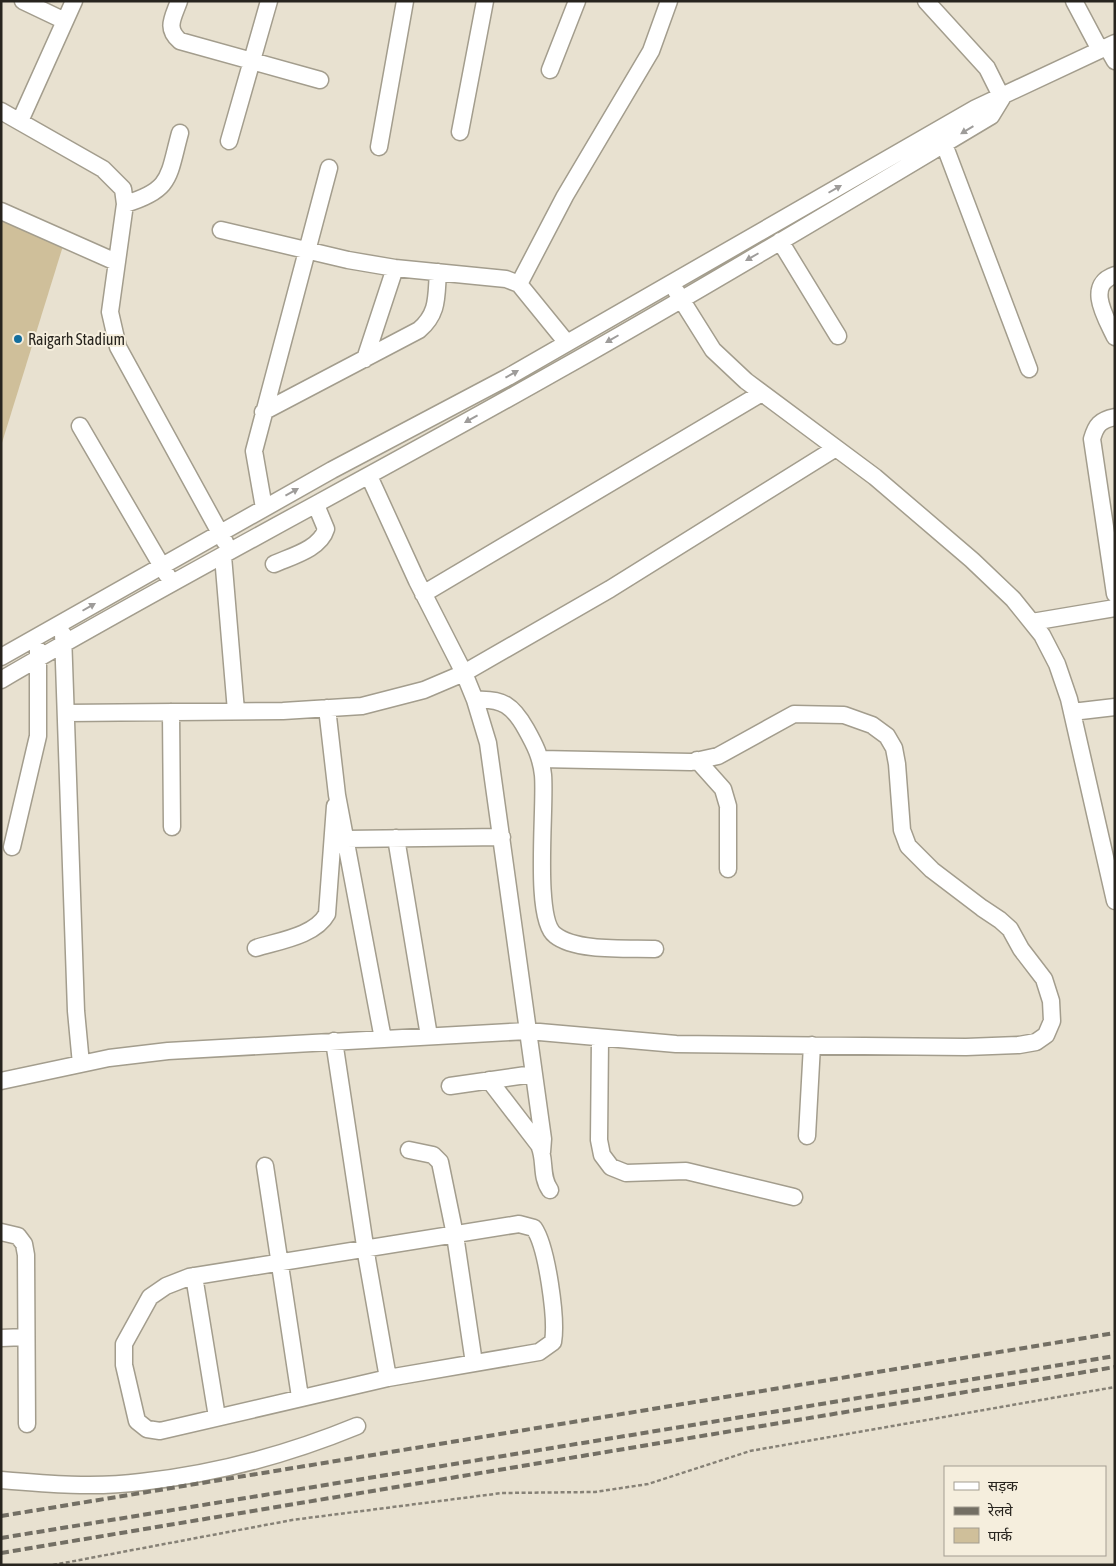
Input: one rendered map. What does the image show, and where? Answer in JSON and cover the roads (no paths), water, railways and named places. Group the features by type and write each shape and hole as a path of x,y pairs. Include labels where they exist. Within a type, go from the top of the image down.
{"street":[{"path":"23,1 65,21"},
{"path":"20,122 74,1"},
{"path":"179,1 171,28 172,34 180,41 320,80"},
{"path":"229,142 269,1"},
{"path":"379,147 405,1"},
{"path":"460,132 485,1"},
{"path":"550,70 576,1"},
{"path":"519,284 565,196 651,51 669,1"},
{"path":"926,1 987,68 1002,98"},
{"path":"1,680 172,583 316,506 559,370 780,241 820,208 976,108 1109,50 1074,1"},
{"path":"1,657 264,508 567,343 671,284 944,144 991,116 1002,98"},
{"path":"1,110 103,169 123,189 124,204 110,312 118,347 220,533 227,554 236,711"},
{"path":"124,204 148,197 159,189 168,178 180,133"},
{"path":"944,144 1029,368"},
{"path":"264,508 254,451 329,168"},
{"path":"1,211 116,262"},
{"path":"221,230 308,252 395,268 495,278 519,284 567,343"},
{"path":"780,241 838,336"},
{"path":"365,359 395,268"},
{"path":"264,412 419,330 430,321 435,309 438,272"},
{"path":"1115,276 1106,278 1100,286 1100,302 1115,337"},
{"path":"671,284 714,350 762,393 874,477 972,560 1013,599 1042,634 1058,664 1072,712 1115,901"},
{"path":"423,594 762,393"},
{"path":"1115,417 1103,419 1095,427 1092,439 1115,594"},
{"path":"80,426 172,583"},
{"path":"66,713 236,711 362,706 424,690 464,674 610,589 836,448"},
{"path":"369,476 423,594 464,674 475,700 493,764 543,1139 543,1174 550,1190"},
{"path":"274,564 314,545 323,537 326,529 316,506"},
{"path":"1032,622 1115,608"},
{"path":"63,622 76,1011 81,1064"},
{"path":"12,847 38,736 39,658 37,637"},
{"path":"475,700 492,699 510,706 519,716 539,751 544,798 542,903 547,925 554,935 582,945 655,949"},
{"path":"1072,712 1115,707"},
{"path":"327,708 336,795 383,1039"},
{"path":"171,712 172,826"},
{"path":"1,1081 110,1058 168,1051 528,1031 600,1039 676,1044 966,1047 1019,1045 1036,1042 1046,1034 1052,1021 1051,1001 1044,979 1021,949 1010,929 932,870 908,846 902,830 894,748 887,736 872,725 844,715 794,714 718,756 698,760 540,759"},
{"path":"698,760 723,789 728,806 728,868"},
{"path":"256,948 313,929 322,922 327,914 332,823 336,795"},
{"path":"346,839 502,837"},
{"path":"396,838 429,1036"},
{"path":"600,1039 599,1140 602,1155 611,1167 626,1173 686,1171 794,1196"},
{"path":"334,1041 365,1249 388,1378"},
{"path":"807,1136 812,1045"},
{"path":"450,1086 533,1074"},
{"path":"489,1080 542,1152"},
{"path":"409,1150 433,1155 440,1162 455,1236 474,1363"},
{"path":"265,1166 300,1397"},
{"path":"510,1225 528,1225 534,1228 543,1246 555,1328 553,1342 539,1352 388,1378 160,1431 147,1429 137,1420 124,1365 124,1344 150,1297 166,1286 194,1276 455,1236 510,1225"},
{"path":"1,1232 18,1236 24,1244 26,1424"},
{"path":"194,1276 217,1417"},
{"path":"1,1338 26,1337"},
{"path":"1,1480 51,1485 141,1482 198,1472 285,1452 320,1442 357,1426"}],"railway":[{"path":"1,1516 1115,1333"},
{"path":"1,1538 1115,1356"},
{"path":"1,1553 1115,1367"}],"place":[{"name":"Raigarh Stadium","path":"18,339"}]}
